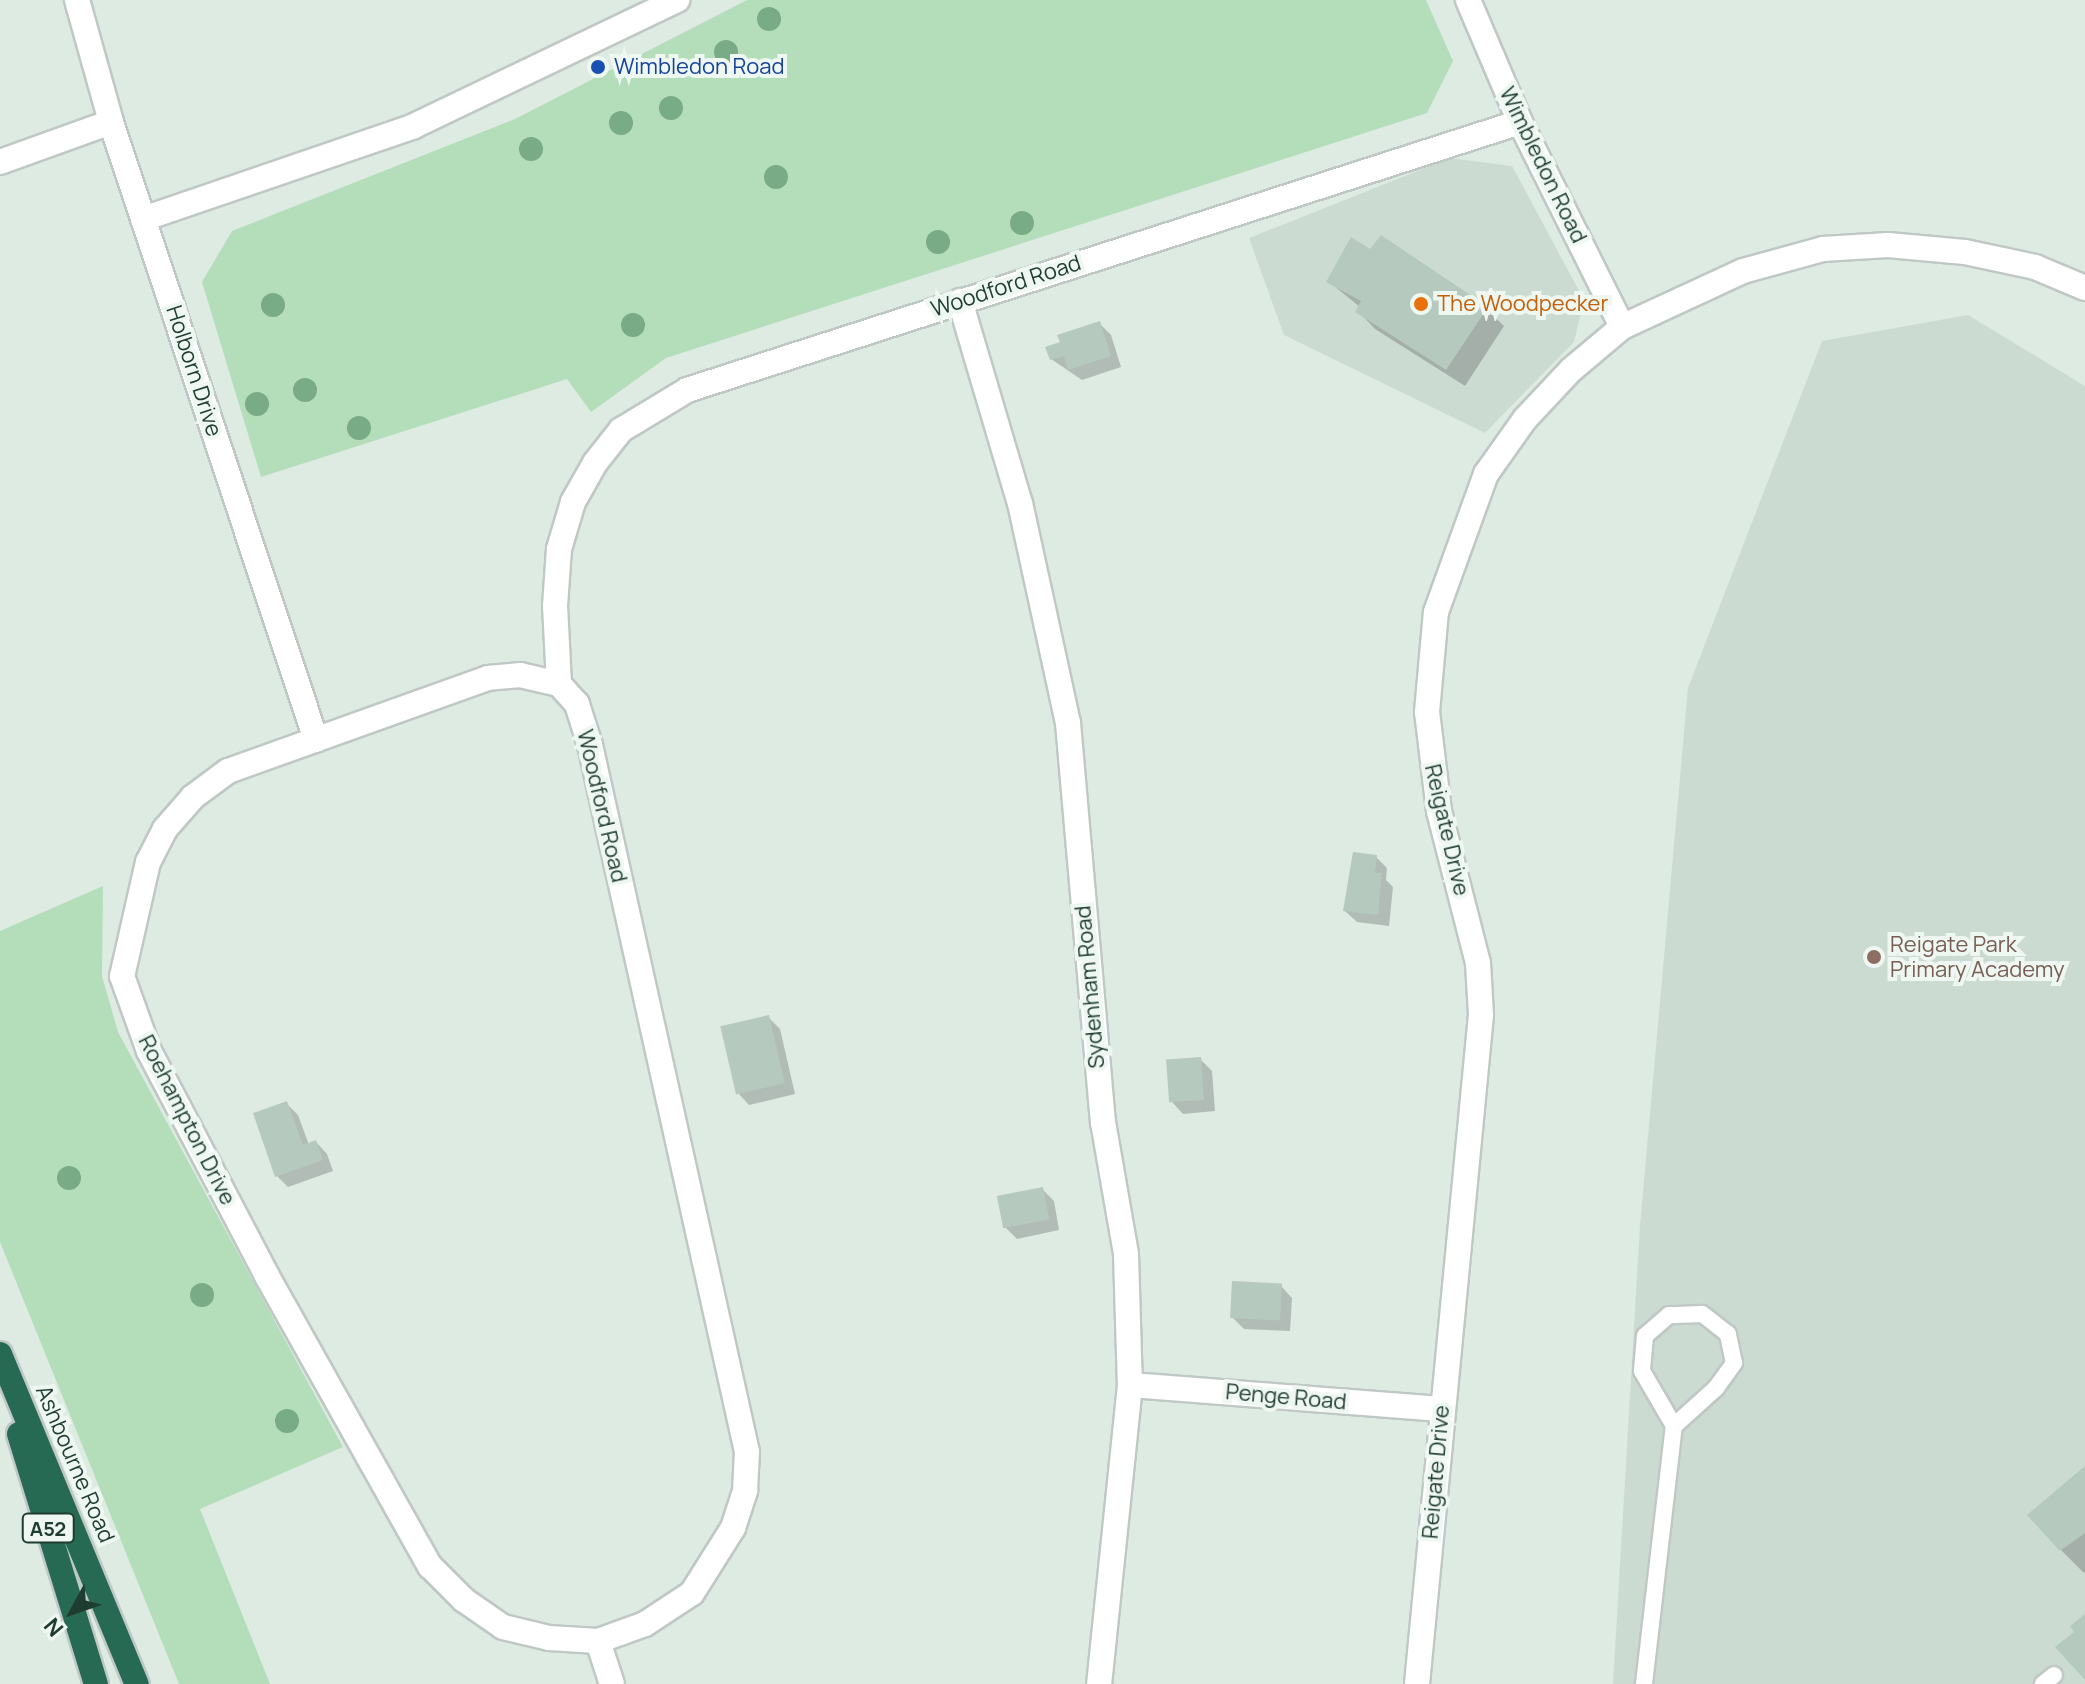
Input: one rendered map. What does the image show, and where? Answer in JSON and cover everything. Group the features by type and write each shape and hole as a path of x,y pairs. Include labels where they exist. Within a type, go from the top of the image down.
{"highway":[{"name":"Ashbourne Road","path":"0,1354 137,1684"},
{"name":"Ashbourne Road","path":"0,1371 96,1684"}],"street":[{"name":"Holborn Drive","path":"77,0 111,122 316,740"},
{"path":"143,219 414,126 638,8 677,0"},
{"name":"Wimbledon Road","path":"1468,0 1520,122 1622,327"},
{"path":"0,162 111,122"},
{"name":"Woodford Road","path":"598,1641 645,1624 692,1593 733,1528 745,1490 747,1452 590,745 577,704 559,684 555,606 559,549 573,502 621,430 687,390 1520,122"},
{"name":"Reigate Drive","path":"1417,1684 1481,1015 1478,963 1430,760 1427,712 1436,612 1486,474 1525,419 1622,327 1743,271 1823,249 1888,245 1965,252 2035,267 2085,288"},
{"name":"Sydenham Road","path":"960,301 1020,503 1068,723 1103,1122 1126,1254 1130,1385 1099,1684"},
{"name":"Roehampton Drive","path":"559,684 521,675 488,678 228,771 193,797 165,829 135,900 122,976 155,1064 430,1566 464,1600 503,1627 549,1638 598,1641"},
{"name":"Penge Road","path":"1130,1385 1442,1409"},
{"path":"598,1641 612,1684"}],"lane":[{"path":"1644,1684 1674,1426 1642,1371 1645,1336 1669,1315 1702,1314 1728,1334 1734,1363 1716,1388 1674,1426"}],"shaded area":[{"path":"1450,158 1512,166 1584,300 1574,342 1485,433 1284,335 1249,238"},
{"name":"Reigate Park Primary Academy","path":"1968,315 2085,386 2085,1684 1613,1684 1640,1226 1688,688 1822,341"}],"green space":[{"path":"747,0 1426,0 1453,61 1427,113 666,358 591,412 567,379 261,477 202,282 232,231 515,119"},
{"path":"103,886 102,976 118,1032 343,1447 200,1509 270,1684 179,1684 0,1242 0,931"}],"building":[{"name":"The Woodpecker","path":"1381,235 1488,307 1446,370 1355,312 1361,301 1326,282 1351,237 1370,249"},
{"path":"1100,321 1111,356 1068,370 1064,356 1050,360 1045,347 1060,342 1057,335"},
{"path":"1353,852 1377,855 1375,873 1382,873 1378,915 1343,911"},
{"path":"769,1015 785,1083 736,1094 720,1026"},
{"path":"1201,1057 1204,1100 1169,1102 1166,1059"},
{"path":"287,1101 303,1145 316,1140 323,1160 275,1177 253,1113"},
{"path":"1043,1187 1049,1219 1003,1228 997,1196"},
{"path":"1232,1281 1282,1284 1280,1321 1230,1318"},
{"path":"2085,1466 2085,1533 2060,1551 2027,1515"},
{"path":"2085,1614 2085,1680 2055,1647 2074,1632 2070,1626"}],"place":[{"name":"Wimbledon Road","path":"598,67"},
{"name":"The Woodpecker","path":"1421,304"},
{"name":"Reigate Park Primary Academy","path":"1874,957"}]}
